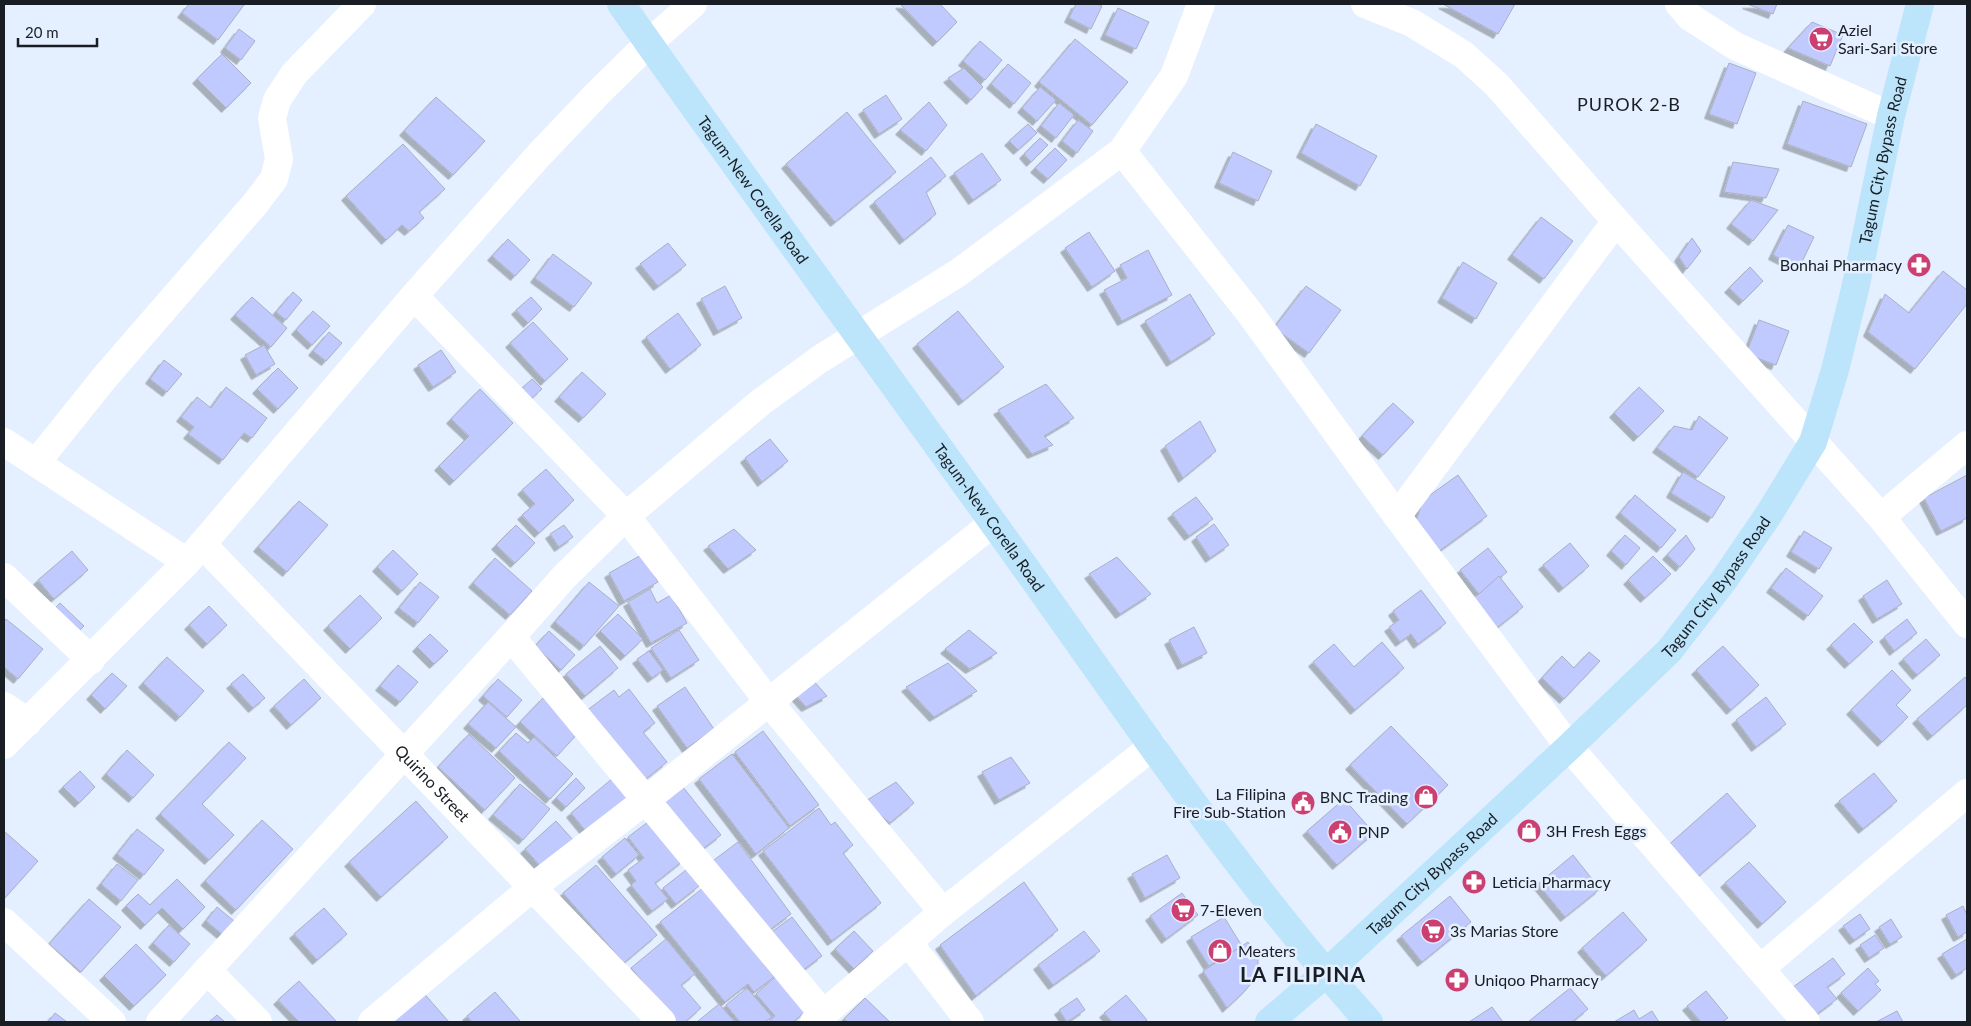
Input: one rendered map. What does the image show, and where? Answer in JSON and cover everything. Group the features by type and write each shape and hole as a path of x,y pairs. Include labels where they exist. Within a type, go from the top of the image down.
{"main road":[{"name":"Tagum-New Corella Road","path":"622,4 1153,746 1288,927 1325,974 1369,1022"},
{"name":"Tagum City Bypass Road","path":"1269,1022 1325,974 1569,747 1669,651 1724,580 1769,514 1813,442 1835,370 1855,289 1891,116 1920,4"}],"street":[{"path":"36,463 106,377 255,204 274,179 279,159 272,118 277,100 294,74 362,4"},
{"path":"4,745 91,660 194,553 414,296 539,156 598,93 649,43 693,4"},
{"path":"160,1022 405,755 564,577 626,516 760,402 858,334 958,273 1122,151 1174,76 1201,4"},
{"path":"1366,4 1416,13 1497,85 1881,517 1967,624"},
{"path":"1679,4 1690,17 1735,46 1891,116"},
{"path":"1122,151 1249,312 1397,516 1569,747 1806,1022"},
{"path":"1397,516 1616,221"},
{"path":"414,296 626,516 768,701 943,912"},
{"name":"Quirino Street","path":"4,442 36,463 194,553 405,755 662,1022"},
{"path":"1881,517 1967,444"},
{"path":"372,1022 534,887 646,800 993,522"},
{"path":"4,577 91,660"},
{"path":"512,637 646,800 818,1018 943,912 1153,746"},
{"path":"4,706 28,722"},
{"path":"1761,968 1967,793"},
{"path":"4,922 112,1022"},
{"path":"908,942 970,1022"},
{"path":"207,970 258,1022"}],"building":[{"path":"189,4 244,5 218,40 182,13"},
{"path":"900,4 940,4 957,22 937,42"},
{"path":"1076,4 1097,4 1102,6 1091,29 1069,18"},
{"path":"1443,4 1515,4 1498,34"},
{"path":"1747,4 1777,4 1773,14"},
{"path":"1118,8 1149,22 1136,49 1105,35"},
{"path":"1812,22 1843,35 1830,66 1788,48"},
{"path":"239,29 255,41 241,60 225,48"},
{"path":"1075,39 1128,82 1092,125 1039,82"},
{"path":"980,41 1002,60 985,80 963,61"},
{"path":"222,54 251,83 226,108 197,79"},
{"path":"1729,63 1756,73 1737,124 1709,114"},
{"path":"1008,64 1031,83 1014,104 991,84"},
{"path":"964,68 983,87 971,100 948,78"},
{"path":"1040,87 1056,100 1037,121 1022,108"},
{"path":"886,95 902,119 879,134 863,110"},
{"path":"436,97 485,141 453,175 404,131"},
{"path":"1803,101 1867,124 1851,167 1787,144"},
{"path":"929,102 947,125 926,151 900,130"},
{"path":"1059,103 1074,115 1056,138 1041,126"},
{"path":"847,112 896,172 835,222 786,164"},
{"path":"1078,120 1093,131 1077,153 1062,141"},
{"path":"1028,124 1037,133 1018,150 1009,141"},
{"path":"1316,124 1377,156 1360,186 1301,153"},
{"path":"1040,138 1048,145 1031,162 1024,154"},
{"path":"403,144 445,189 419,212 424,218 409,231 402,225 386,240 346,196"},
{"path":"1055,148 1067,160 1048,179 1035,168"},
{"path":"1233,152 1272,171 1258,201 1219,183"},
{"path":"982,153 1001,180 973,200 954,173"},
{"path":"931,157 946,176 926,192 936,214 904,240 874,202"},
{"path":"1733,162 1779,169 1766,198 1724,192"},
{"path":"1751,200 1778,210 1753,241 1731,224"},
{"path":"1541,217 1573,241 1544,279 1512,255"},
{"path":"1788,225 1814,237 1799,268 1773,255"},
{"path":"1089,232 1115,271 1092,287 1065,248"},
{"path":"1692,238 1701,251 1687,269 1679,257"},
{"path":"508,239 530,260 515,276 492,256"},
{"path":"668,243 686,265 658,286 640,264"},
{"path":"1148,250 1172,295 1122,321 1104,290 1127,278 1120,265"},
{"path":"553,254 592,283 574,307 535,278"},
{"path":"1463,262 1497,283 1476,319 1442,298"},
{"path":"1750,267 1763,281 1743,301 1729,288"},
{"path":"1943,271 1967,290 1967,304 1915,369 1868,332 1885,294 1909,313"},
{"path":"725,286 742,318 718,331 701,299"},
{"path":"1306,286 1341,310 1309,353 1274,328"},
{"path":"293,292 302,300 286,320 276,312"},
{"path":"1190,294 1215,334 1171,362 1145,321"},
{"path":"252,297 287,328 271,347 235,315"},
{"path":"531,297 542,309 528,323 516,310"},
{"path":"313,311 330,326 312,345 296,330"},
{"path":"958,311 1004,367 963,401 917,344"},
{"path":"678,313 701,345 670,369 646,337"},
{"path":"1759,320 1789,331 1776,365 1746,354"},
{"path":"533,322 568,359 545,381 510,343"},
{"path":"329,332 342,343 326,361 313,351"},
{"path":"264,345 275,364 256,375 245,355"},
{"path":"441,350 456,372 433,387 418,365"},
{"path":"164,360 182,374 167,392 150,379"},
{"path":"278,368 298,388 278,409 257,389"},
{"path":"582,372 606,394 583,418 559,397"},
{"path":"532,379 542,389 531,399 521,389"},
{"path":"1046,384 1074,418 1044,436 1053,445 1032,454 998,410"},
{"path":"226,387 267,418 252,438 244,433 223,460 188,434 194,427 181,417 197,397 211,408"},
{"path":"1639,387 1664,411 1638,437 1614,413"},
{"path":"480,389 513,423 454,481 439,466 469,436 451,419"},
{"path":"1393,403 1414,422 1383,455 1362,436"},
{"path":"1699,416 1728,438 1698,477 1657,448 1674,426 1692,430"},
{"path":"1200,421 1216,451 1183,478 1165,446"},
{"path":"770,439 788,461 762,482 745,458"},
{"path":"546,469 574,500 539,533 522,515 535,504 522,490"},
{"path":"1683,472 1725,497 1712,518 1671,493"},
{"path":"1458,475 1487,516 1438,552 1416,521 1423,500"},
{"path":"1967,475 1967,518 1941,531 1924,498"},
{"path":"1635,495 1676,530 1661,548 1620,513"},
{"path":"1196,497 1213,519 1189,536 1172,514"},
{"path":"299,501 328,525 287,572 258,547"},
{"path":"1214,524 1229,545 1210,558 1196,537"},
{"path":"516,525 535,543 515,563 496,545"},
{"path":"564,525 573,537 559,547 550,534"},
{"path":"734,529 756,550 728,569 708,546"},
{"path":"1804,531 1832,548 1819,569 1791,552"},
{"path":"1625,535 1640,548 1626,565 1611,551"},
{"path":"1686,535 1695,549 1680,567 1667,555"},
{"path":"1570,543 1589,566 1563,588 1543,565"},
{"path":"1488,548 1507,572 1479,594 1460,570"},
{"path":"393,550 418,574 402,591 377,567"},
{"path":"72,551 88,570 54,599 38,580"},
{"path":"643,554 658,582 624,601 609,573"},
{"path":"1653,556 1671,574 1645,598 1628,580"},
{"path":"1117,557 1151,594 1120,614 1089,574"},
{"path":"495,558 532,591 510,615 473,583"},
{"path":"1786,568 1823,596 1808,616 1771,588"},
{"path":"1499,576 1523,607 1494,630 1469,600 1479,594"},
{"path":"1887,580 1902,604 1877,619 1863,596"},
{"path":"420,582 439,597 418,623 399,608"},
{"path":"589,582 619,606 584,646 555,622"},
{"path":"650,589 657,603 671,595 687,623 651,643 628,602"},
{"path":"1421,590 1446,623 1418,644 1411,634 1400,642 1389,627 1399,620 1393,611"},
{"path":"360,595 382,618 350,649 328,626"},
{"path":"60,603 84,626 74,636 50,613"},
{"path":"209,606 227,625 207,644 189,625"},
{"path":"618,614 643,639 625,656 600,631"},
{"path":"6,619 43,649 18,679 4,667 4,622"},
{"path":"1907,619 1917,633 1894,651 1884,637"},
{"path":"1854,623 1873,642 1849,664 1831,645"},
{"path":"1194,627 1207,653 1182,665 1169,640"},
{"path":"679,630 699,660 671,678 651,648"},
{"path":"969,630 997,653 970,669 945,649"},
{"path":"549,631 575,655 561,670 535,646"},
{"path":"430,634 448,651 434,664 417,647"},
{"path":"1926,639 1940,655 1917,675 1903,659"},
{"path":"1382,642 1404,668 1355,710 1313,662 1334,644 1354,667"},
{"path":"600,646 618,668 585,696 566,674"},
{"path":"1723,646 1759,685 1731,710 1696,670"},
{"path":"649,651 663,670 652,678 637,659"},
{"path":"1589,652 1600,661 1564,699 1542,678 1562,656 1574,668"},
{"path":"167,657 204,691 180,717 143,683"},
{"path":"948,663 977,691 934,717 906,687"},
{"path":"398,665 418,682 400,702 380,686"},
{"path":"1892,670 1911,690 1896,705 1908,717 1882,742 1851,710"},
{"path":"112,673 127,686 105,709 91,695"},
{"path":"243,674 265,698 253,708 231,684"},
{"path":"1965,677 1967,680 1967,705 1932,736 1917,719"},
{"path":"811,678 827,696 806,707 790,689"},
{"path":"304,679 321,698 291,725 274,706"},
{"path":"498,679 522,700 507,717 483,696"},
{"path":"685,687 714,729 687,748 657,706"},
{"path":"629,689 655,723 643,732 667,762 642,782 586,711 614,690 619,697"},
{"path":"544,697 580,731 557,756 520,722"},
{"path":"1766,697 1786,724 1756,747 1736,720"},
{"path":"488,702 516,727 496,748 468,724"},
{"path":"1391,726 1448,785 1407,824 1350,765"},
{"path":"763,731 819,805 790,826 735,752"},
{"path":"516,733 528,743 534,737 573,774 550,799 499,751"},
{"path":"469,734 515,778 485,810 438,767"},
{"path":"229,742 246,758 202,804 234,835 209,860 160,814"},
{"path":"127,750 154,775 133,798 106,774"},
{"path":"732,754 789,828 756,854 699,779"},
{"path":"1011,757 1030,783 999,800 982,772"},
{"path":"80,771 95,787 79,803 63,787"},
{"path":"1874,773 1897,801 1863,829 1839,801"},
{"path":"576,778 585,788 566,807 556,798"},
{"path":"613,778 631,800 589,835 571,813"},
{"path":"896,782 914,803 890,823 864,802"},
{"path":"520,784 550,809 523,840 493,815"},
{"path":"683,787 721,835 696,854 659,807"},
{"path":"1727,793 1756,826 1693,881 1664,849"},
{"name":"PNP","path":"1344,799 1374,833 1337,865 1307,831"},
{"path":"416,801 448,837 381,897 349,862"},
{"path":"819,808 831,825 835,822 853,845 843,853 881,903 832,941 763,851"},
{"path":"652,819 684,860 655,883 668,899 652,911 631,885 636,881 628,870 644,858 628,837"},
{"path":"262,820 293,849 236,910 205,881"},
{"path":"556,821 574,841 543,869 525,849"},
{"path":"137,829 164,850 144,875 117,854"},
{"path":"4,831 38,861 4,899"},
{"path":"625,838 639,855 616,874 602,857"},
{"path":"738,842 791,914 763,935 710,863"},
{"path":"1167,855 1180,878 1145,898 1132,874"},
{"path":"1573,855 1600,889 1565,917 1538,884"},
{"path":"1749,862 1786,902 1762,924 1725,883"},
{"path":"117,864 138,880 121,901 101,884"},
{"path":"596,865 657,935 624,963 563,893"},
{"path":"686,870 699,886 676,904 663,888"},
{"path":"177,879 205,907 183,929 162,908 145,925 126,906 138,894 150,905"},
{"path":"1024,882 1058,930 976,996 940,945"},
{"path":"703,888 774,977 754,992 748,984 725,1002 660,922"},
{"path":"1182,893 1198,915 1166,939 1150,916"},
{"path":"1450,896 1471,922 1422,962 1401,936"},
{"path":"89,899 121,927 81,972 49,944"},
{"path":"1963,906 1967,915 1967,932 1958,937 1946,915"},
{"path":"217,907 234,921 223,935 206,921"},
{"path":"324,908 347,934 317,960 294,934"},
{"path":"1623,912 1647,940 1606,976 1582,948"},
{"path":"1860,914 1870,929 1854,940 1843,926"},
{"path":"792,917 822,956 795,976 765,937"},
{"path":"1224,917 1242,946 1209,966 1191,937"},
{"path":"1891,919 1902,937 1890,944 1879,927"},
{"path":"169,925 190,944 174,962 153,943"},
{"path":"854,931 873,951 854,969 835,949"},
{"path":"1084,931 1100,951 1053,985 1038,965"},
{"path":"1875,935 1884,948 1869,958 1860,945"},
{"path":"666,939 695,974 681,985 701,1008 685,1022 676,1022 631,968"},
{"path":"1967,939 1967,968 1956,975 1942,954"},
{"path":"1248,942 1258,957 1258,969 1253,981 1227,1008 1203,971"},
{"path":"136,944 166,975 134,1006 104,976"},
{"path":"1833,958 1845,974 1827,987 1837,999 1814,1016 1793,987"},
{"path":"1868,968 1879,981 1875,984 1881,990 1858,1011 1841,993"},
{"path":"775,977 805,1012 793,1022 768,1022 775,1016 756,994"},
{"path":"299,981 337,1022 299,1022 278,1000"},
{"path":"747,988 772,1017 765,1022 740,1022 726,1005"},
{"path":"1570,988 1588,1009 1572,1022 1528,1022"},
{"path":"421,990 449,1022 385,1022"},
{"path":"1706,991 1728,1018 1722,1022 1701,1022 1687,1006"},
{"path":"495,992 520,1021 472,1022 467,1016"},
{"path":"1126,995 1147,1020 1144,1022 1112,1022 1104,1013"},
{"path":"865,998 890,1022 848,1022 844,1019"},
{"path":"1077,998 1085,1010 1067,1022 1059,1010"},
{"path":"719,1004 735,1022 697,1022"},
{"path":"1492,1007 1503,1022 1469,1022"},
{"path":"1634,1010 1639,1019 1652,1011 1659,1022 1614,1022"},
{"path":"1897,1011 1903,1022 1876,1022"},
{"path":"55,1013 67,1022 48,1022"},
{"path":"217,1015 225,1022 209,1022"}],"place":[{"name":"Aziel Sari-Sari Store","path":"1821,39"},
{"name":"Bonhai Pharmacy","path":"1919,265"},
{"name":"BNC Trading","path":"1426,797"},
{"name":"La Filipina Fire Sub-Station","path":"1303,803"},
{"name":"3H Fresh Eggs","path":"1529,831"},
{"name":"PNP","path":"1340,832"},
{"name":"Leticia Pharmacy","path":"1474,882"},
{"name":"7-Eleven","path":"1183,910"},
{"name":"3s Marias Store","path":"1433,931"},
{"name":"Meaters","path":"1220,951"},
{"name":"Uniqoo Pharmacy","path":"1457,980"}],"district":[{"name":"PUROK 2-B","path":"1629,105"},
{"name":"LA FILIPINA","path":"1303,975"}]}
